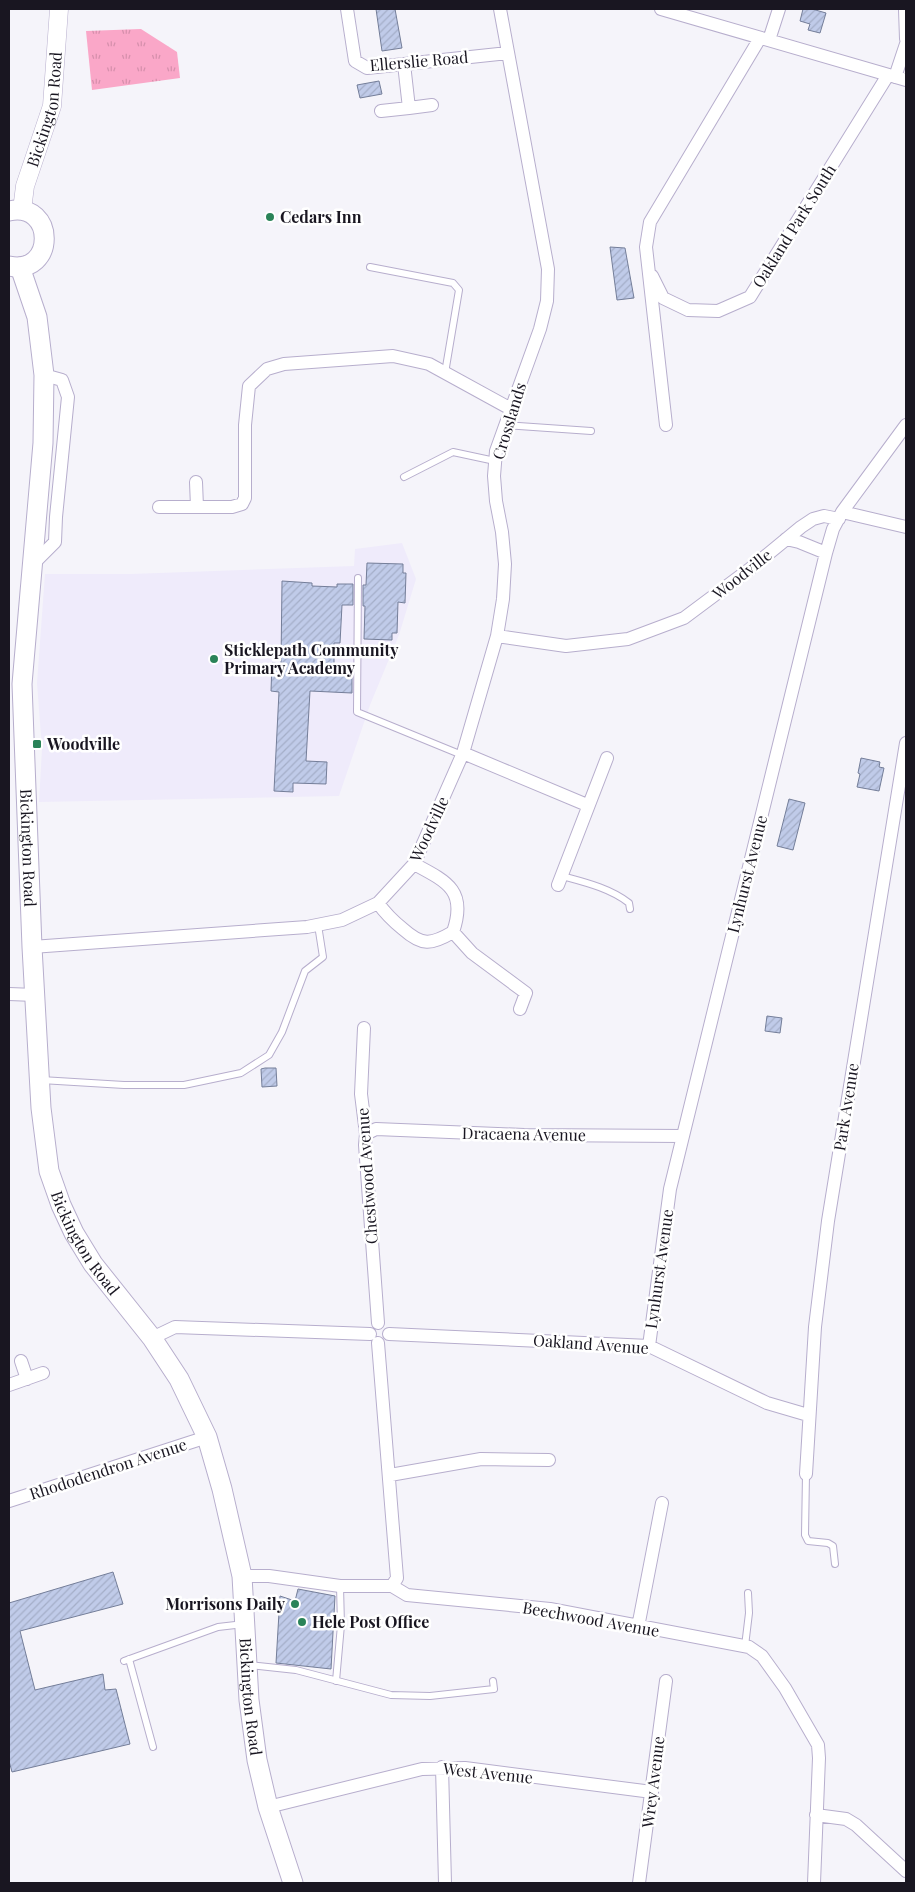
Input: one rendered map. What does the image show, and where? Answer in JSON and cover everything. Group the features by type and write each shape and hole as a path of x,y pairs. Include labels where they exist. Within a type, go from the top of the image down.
{"main road":[{"name":"Bickington Road","path":"15,210 52,106 59,9"},
{"path":"14,266 30,264 40,255 45,235 39,220 32,214 15,210"},
{"name":"Bickington Road","path":"14,266 37,317 44,375 44,428 22,684 32,947 44,1145 49,1171 61,1206 74,1233 93,1264 152,1338 179,1379 206,1437 222,1490 242,1576 246,1665 257,1760 268,1807 293,1883"}],"street":[{"name":"Ellerslie Road","path":"346,9 356,62 366,68 508,53"},
{"path":"500,9 508,53"},
{"path":"661,9 896,77"},
{"name":"Oakland Park South","path":"666,424 646,247 650,222 765,39 779,9"},
{"path":"904,9 906,39"},
{"name":"Oakland Park South","path":"648,269 663,298 688,310 718,311 750,297 896,77 906,44"},
{"name":"Crosslands","path":"497,636 503,599 505,564 502,532 496,502 494,476 496,452 540,329 547,301 548,269 508,53"},
{"path":"404,64 408,108"},
{"path":"381,111 432,104"},
{"path":"160,507 232,507 242,504 246,498 247,435 245,425 250,386 268,369 284,364 393,356 429,364 511,409"},
{"name":"Lynhurst Avenue","path":"649,1346 670,1188 826,553 833,529 841,515 906,425"},
{"path":"196,482 197,507"},
{"path":"841,515 906,527"},
{"name":"Woodville","path":"32,947 318,925 342,920 378,903 414,864 463,754 497,636 566,646 628,639 684,618 813,519 841,515"},
{"name":"Woodville","path":"786,539 826,553"},
{"name":"Park Avenue","path":"806,1474 808,1415 815,1326 828,1221 906,743"},
{"path":"463,754 588,806"},
{"path":"560,880 606,758"},
{"path":"378,903 389,918 414,940 428,942 440,940 453,932 458,917 459,904 452,889 435,875 414,864"},
{"path":"453,932 472,953 526,993 520,1009"},
{"path":"9,994 35,994"},
{"name":"Chestwood Avenue","path":"364,1028 361,1094 366,1134 365,1145 378,1324"},
{"name":"Dracaena Avenue","path":"366,1134 376,1130 524,1135 683,1136"},
{"path":"152,1338 175,1327 374,1338 386,1340 389,1334 387,1327 378,1324 372,1327 374,1338 390,1475 397,1578 392,1586 340,1586 269,1576 242,1576"},
{"name":"Oakland Avenue","path":"389,1334 649,1346 767,1403 808,1415"},
{"path":"21,1362 27,1378"},
{"path":"9,1385 43,1373"},
{"name":"Rhododendron Avenue","path":"9,1501 206,1437"},
{"path":"390,1475 481,1459 549,1460"},
{"path":"638,1627 662,1503"},
{"name":"Beechwood Avenue","path":"392,1586 407,1595 550,1609 746,1646 762,1656 785,1688 818,1745 814,1883"},
{"name":"Wrey Avenue","path":"639,1883 666,1681"},
{"path":"442,1767 445,1883"},
{"name":"West Avenue","path":"268,1807 422,1769 442,1767 465,1768 652,1792"},
{"path":"816,1815 846,1819 856,1825 906,1871"}],"lane":[{"path":"370,267 453,283 459,290 445,373"},
{"path":"505,425 591,432"},
{"path":"404,476 454,452 495,461"},
{"path":"358,578 357,712 463,754"},
{"path":"560,880 590,884 621,897 629,903 630,909"},
{"path":"40,1080 124,1085 184,1085 242,1073 269,1055 282,1032 305,971 323,957 318,925"},
{"path":"806,1474 805,1535 808,1541 828,1543 833,1546 835,1564"},
{"path":"336,1681 341,1625 340,1586"},
{"path":"746,1646 749,1622 748,1593"},
{"path":"153,1747 127,1660 218,1627 245,1624"},
{"path":"246,1665 296,1670 391,1696 430,1696 494,1688 493,1681"}],"shaded area":[{"name":"Sticklepath Community Primary Academy","path":"402,543 416,579 399,635 370,705 339,796 39,802 42,749 37,683 45,574 131,574 354,566 355,549"}],"green space":[{"path":"141,29 177,52 180,78 92,90 86,31"}],"building":[{"path":"376,9 395,9 402,48 382,51"},
{"path":"803,9 812,9 826,13 820,33 808,30 810,24 800,21"},
{"path":"379,81 382,94 360,98 357,85"},
{"path":"610,247 625,248 634,298 617,300"},
{"path":"367,563 403,564 403,573 406,573 405,603 398,602 397,633 392,633 392,640 364,639 365,606 363,606 363,585 366,585"},
{"path":"282,581 312,583 312,586 337,587 337,584 353,584 353,605 342,605 340,643 334,643 334,666 352,666 352,693 310,691 306,761 327,762 326,784 293,783 293,792 274,791 279,692 271,691 272,663 281,664"},
{"path":"861,758 880,762 879,767 884,768 879,791 857,787"},
{"path":"789,799 805,803 793,850 777,846"},
{"path":"767,1016 782,1018 780,1033 765,1031"},
{"path":"276,1068 277,1086 262,1087 261,1069"},
{"path":"113,1572 123,1604 20,1631 35,1690 103,1674 105,1690 116,1689 130,1744 12,1772 9,1761 9,1603"},
{"path":"298,1589 335,1596 331,1669 276,1663 280,1596 295,1601"}],"place":[{"name":"Cedars Inn","path":"270,217"},
{"name":"Sticklepath Community Primary Academy","path":"214,659"},
{"name":"Woodville","path":"37,744"},
{"name":"Morrisons Daily","path":"295,1604"},
{"name":"Hele Post Office","path":"302,1622"}]}
